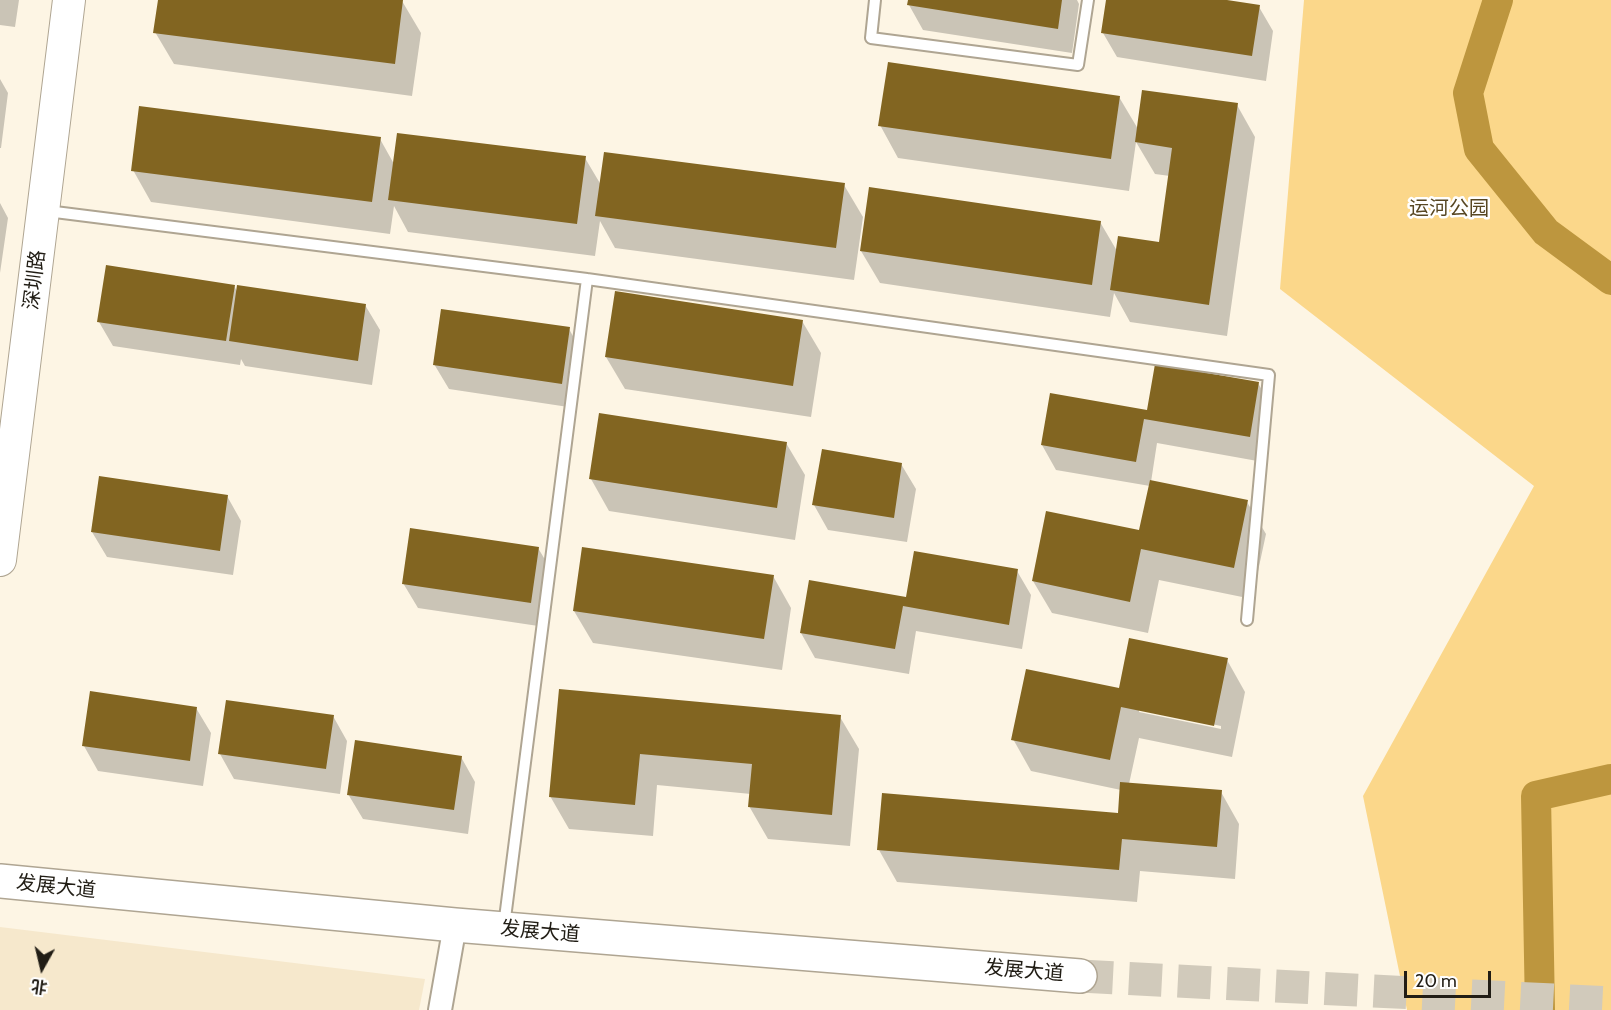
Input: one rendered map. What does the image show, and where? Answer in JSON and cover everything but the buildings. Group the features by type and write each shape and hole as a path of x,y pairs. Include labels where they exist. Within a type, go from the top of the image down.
{"main road":[{"name":"发展大道","path":"0,881 455,925 1080,976"}],"street":[{"name":"深圳路","path":"0,560 14,409 43,210 69,0"},
{"path":"440,1010 455,925"}],"lane":[{"path":"875,0 871,38 1078,65 1088,0"},
{"path":"43,210 586,279 1269,375 1247,620"},
{"path":"503,929 586,279"}],"shaded area":[{"path":"0,927 425,979 419,1010 0,1010"}],"green space":[{"name":"运河公园","path":"1304,0 1611,0 1611,1010 1407,1010 1363,796 1534,486 1280,289"}],"waterway":[{"path":"1498,0 1468,93 1479,149 1546,232 1611,280"},
{"path":"1540,1010 1536,796 1611,779"}],"tunnel":[{"path":"1080,976 1611,1003"}]}
